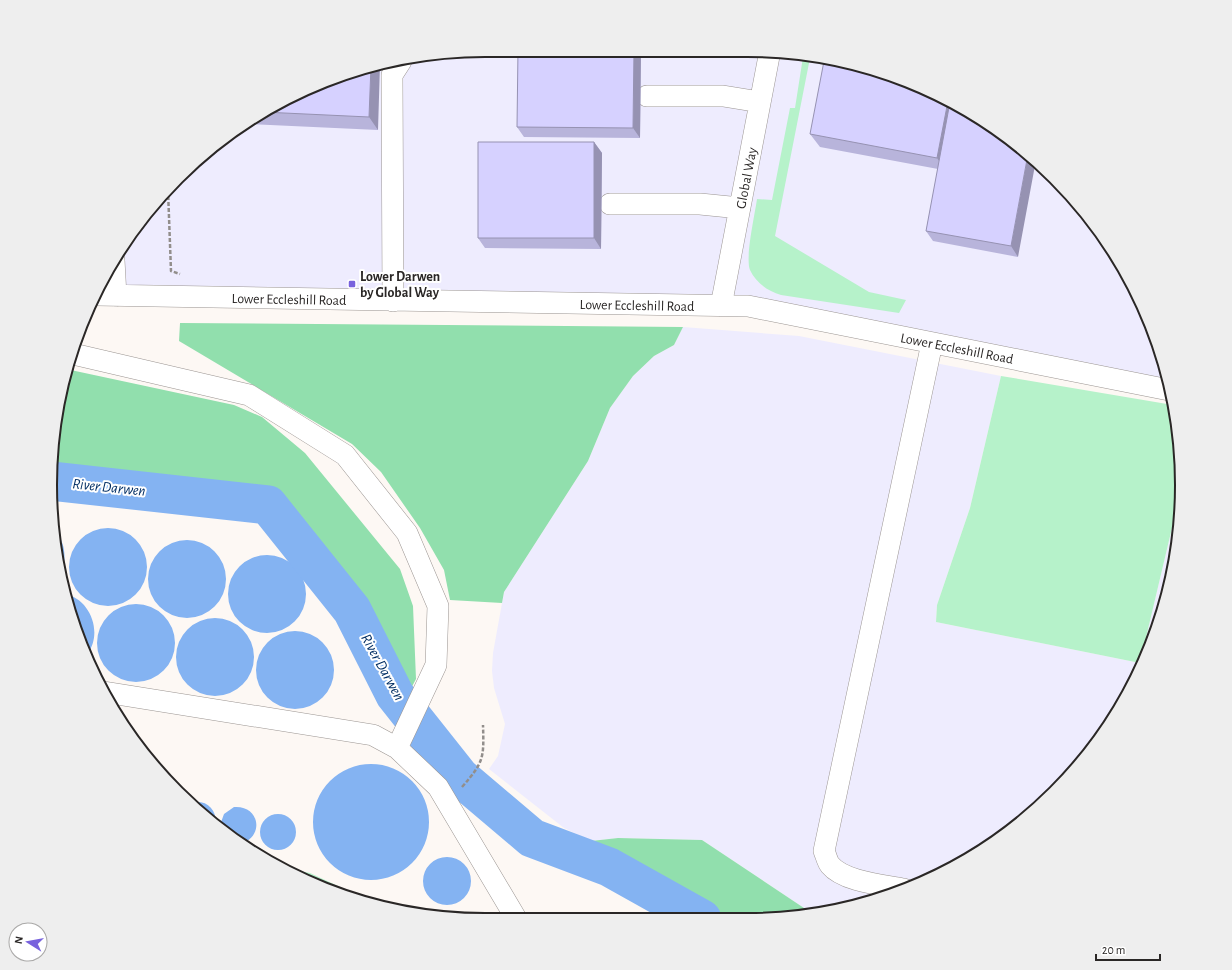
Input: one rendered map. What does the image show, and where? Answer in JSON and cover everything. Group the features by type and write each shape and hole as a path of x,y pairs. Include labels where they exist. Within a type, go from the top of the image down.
{"street":[{"name":"Global Way","path":"721,306 769,58"},
{"path":"393,301 392,75 398,66"},
{"path":"648,96 722,96 760,102"},
{"path":"610,204 700,204 740,208"},
{"path":"106,295 110,280"},
{"name":"Lower Eccleshill Road","path":"106,295 748,306 1164,389"},
{"path":"893,887 863,881 840,874 830,865 824,851 932,343"},
{"path":"78,355 249,395 345,455 407,533 438,606 436,664 397,748"},
{"path":"111,693 373,735 397,748 438,788 513,913"}],"path":[{"path":"168,197 171,271 185,276 185,297"},
{"path":"458,792 477,770 484,750 483,725"}],"shaded area":[{"path":"457,58 775,58 830,65 885,80 934,100 991,133 1008,145 1050,182 1087,224 1103,247 1118,271 1142,321 1152,347 1164,389 721,306 101,295 114,271 145,224 182,182 203,163 224,145 271,114 296,101 347,80 402,65"},
{"path":"683,327 799,336 1001,376 970,508 937,605 936,622 1136,662 1118,699 1103,723 1087,746 1069,767 1050,788 1008,825 961,856 936,869 885,890 830,905 805,909 702,840 618,838 591,841 564,828 489,769 498,756 505,724 494,688 492,671 493,653 504,592 588,461 610,408 633,376 654,356 674,345"},
{"path":"1173,525 1167,568 1152,623 1145,640"}],"green space":[{"path":"802,61 809,62 775,236 869,292 906,300 899,313 781,295 763,286 750,270 749,246 757,199 772,200 790,108 795,108"},
{"path":"180,323 683,327 674,345 654,356 633,376 610,408 588,461 504,592 502,603 450,600 444,570 420,528 381,472 352,444 179,341"},
{"path":"73,371 234,405 262,417 305,453 400,569 413,606 416,679 406,698 360,606 282,503 272,493 260,490 58,467 65,402"},
{"path":"1001,376 1167,404 1174,457 1175,485 1173,525 1145,640 1136,662 936,622 937,605 970,508"},
{"path":"618,838 702,840 805,909 775,912 706,913 591,841"},
{"path":"301,871 310,873 345,889"}],"water":[{"path":"108,528 123,531 135,540 144,552 147,567 144,582 135,594 123,603 108,606 93,603 81,594 72,582 69,567 72,552 81,540 93,531"},
{"path":"61,540 62,542 64,561"},
{"path":"187,540 202,543 214,552 223,564 226,579 223,594 214,606 202,615 187,618 172,615 160,606 151,594 148,579 151,564 160,552 172,543"},
{"path":"267,555 282,558 294,567 303,579 306,594 303,609 294,621 282,630 267,633 252,630 240,621 231,609 228,594 231,579 240,567 252,558"},
{"path":"72,597 81,602 91,617 94,626 92,645 90,649"},
{"path":"136,604 151,607 163,616 172,628 175,643 172,658 163,670 151,679 136,682 121,679 109,670 100,658 97,643 100,628 109,616 121,607"},
{"path":"215,618 230,621 242,630 251,642 254,657 251,672 242,684 230,693 215,696 200,693 188,684 179,672 176,657 179,642 188,630 200,621"},
{"path":"295,631 310,634 322,643 331,655 334,670 331,685 322,697 310,706 295,709 280,706 268,697 259,685 256,670 259,655 268,643 280,634"},
{"path":"371,764 393,768 412,781 425,800 429,822 425,844 412,863 393,876 371,880 349,876 330,863 317,844 313,822 317,800 330,781 349,768"},
{"path":"197,802 202,802 210,806 216,818"},
{"path":"234,807 243,808 249,811 254,816 256,822 256,829 253,835 247,841 224,825 221,822 224,814"},
{"path":"282,814 291,819 295,825 295,839 291,845 282,850 274,850 265,845 261,839 260,828 265,819 271,815"},
{"path":"447,857 456,859 464,864 469,872 471,881 469,890 464,898 456,903 447,905 438,903 430,898 425,890 423,881 425,872 430,864 438,859"}],"building":[{"path":"518,57 634,57 633,128 517,127"},
{"path":"823,64 885,80 947,107 937,158 810,134"},
{"path":"371,73 369,117 274,113 321,90"},
{"path":"949,108 985,129 1008,145 1027,161 1011,246 926,231"},
{"path":"478,142 594,142 594,238 478,238"}],"waterway":[{"name":"River Darwen","path":"57,482 268,505 352,610 395,695 460,777 532,838 609,867 691,913"}],"place":[{"name":"Lower Darwen by Global Way","path":"352,284"}]}
